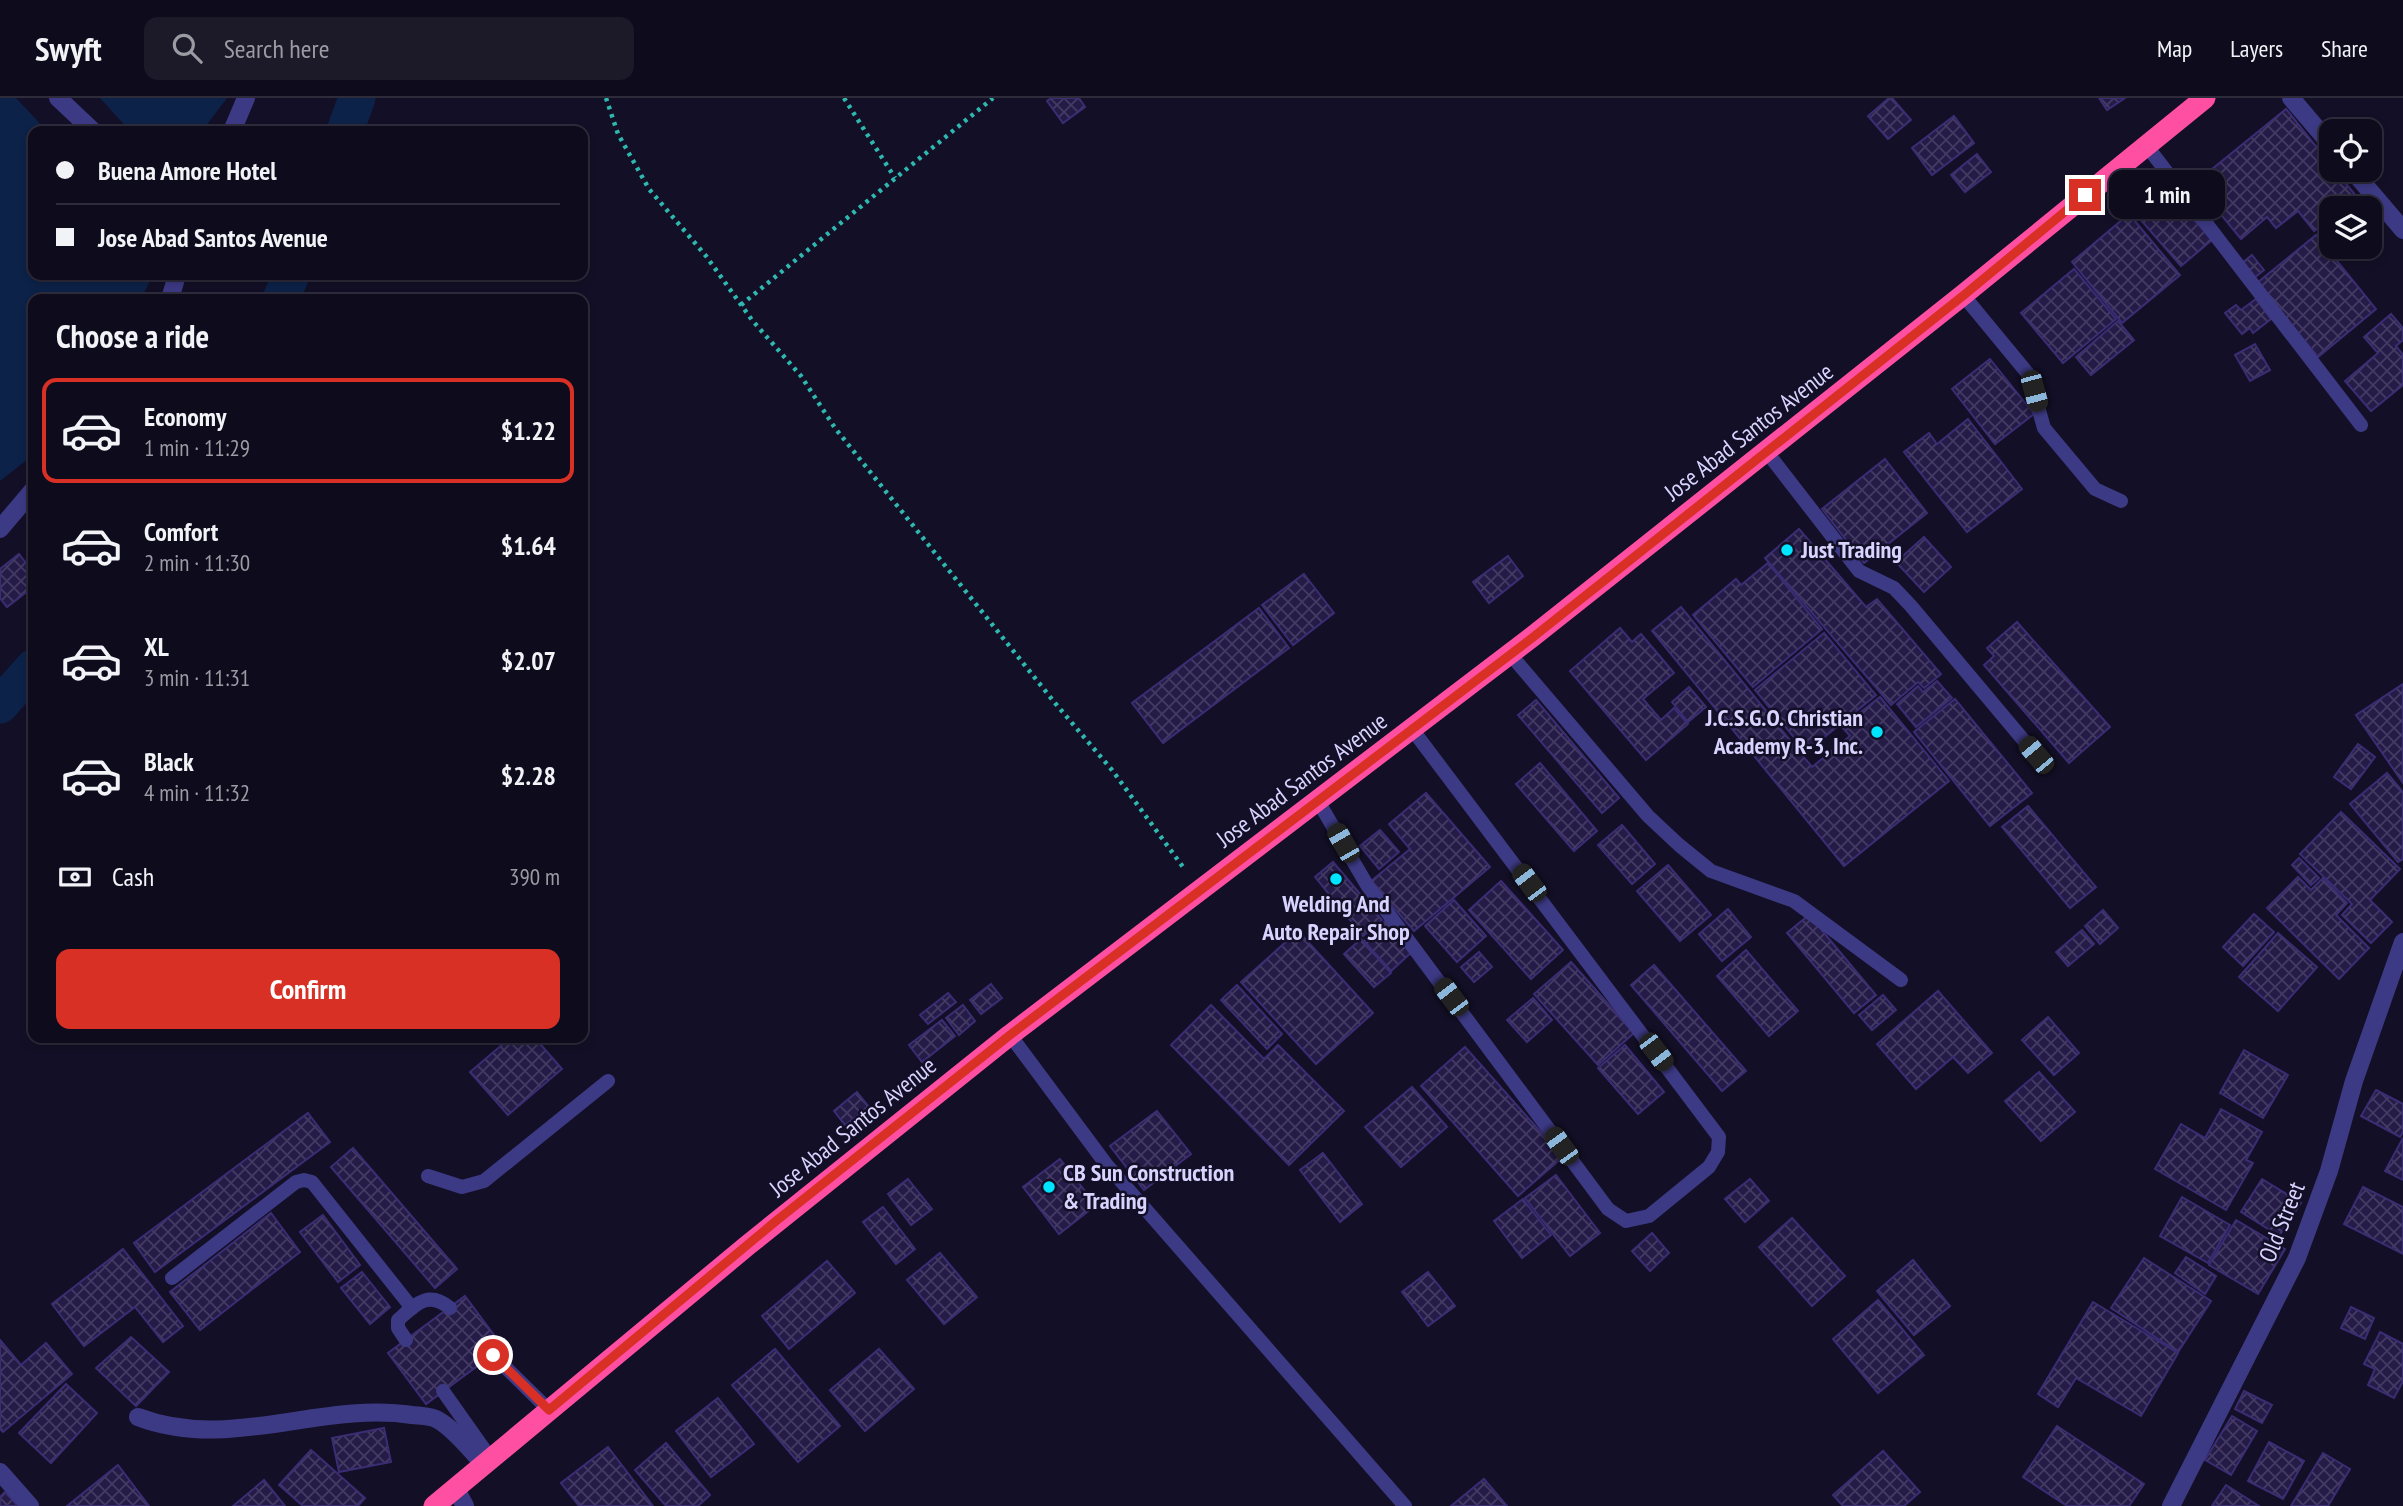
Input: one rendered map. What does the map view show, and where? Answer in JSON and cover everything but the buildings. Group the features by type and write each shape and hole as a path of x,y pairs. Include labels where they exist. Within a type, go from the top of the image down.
{"highway":[{"name":"Jose Abad Santos Avenue","path":"434,1506 460,1497 488,1462 776,1221 1010,1035 1510,654 1964,295 2205,98"}],"street":[{"path":"58,98 88,126"},
{"path":"234,126 246,98"},
{"path":"2291,98 2319,131"},
{"path":"2362,182 2403,230"},
{"path":"0,529 28,496"},
{"name":"Old Street","path":"2171,1506 2297,1258 2329,1171 2354,1082 2403,942"},
{"path":"138,1417 162,1426 196,1430 251,1428 309,1418 395,1412 437,1419 488,1462"},
{"path":"0,1472 30,1506"}],"lane":[{"path":"2146,145 2361,425"},
{"path":"1964,295 2029,375 2044,428 2095,489 2121,501"},
{"path":"1766,451 1860,571 1894,588 2036,755"},
{"path":"1510,654 1648,816 1679,845 1711,871 1794,901 1901,980"},
{"path":"1318,801 1367,885 1608,1209 1626,1221 1649,1216 1709,1167 1718,1152 1719,1137 1412,729"},
{"path":"1010,1035 1106,1164 1405,1506"},
{"path":"428,1177 462,1187 484,1181 608,1081"},
{"path":"173,1278 296,1182 304,1180 312,1182 412,1308"},
{"path":"406,1340 398,1328 398,1320 412,1308 432,1298 450,1308"},
{"path":"493,1355 549,1410"},
{"path":"443,1391 488,1462"}],"path":[{"path":"606,98 618,134 649,189 801,376 835,428 1055,703 1112,770 1200,890"},
{"path":"844,98 895,178"},
{"path":"741,305 993,98"}],"water":[{"path":"0,98 16,98 42,126 28,126 28,280 150,280 144,294 28,294 28,459 0,481"},
{"path":"100,98 227,98 206,126 125,126"}],"waterway":[{"path":"347,126 357,98"},
{"path":"283,294 289,280"},
{"path":"0,705 28,674"}],"place":[{"name":"Just Trading","path":"1787,550"},
{"name":"J.C.S.G.O. Christian Academy R-3, Inc.","path":"1877,732"},
{"name":"Welding And Auto Repair Shop","path":"1336,879"},
{"name":"CB Sun Construction & Trading","path":"1049,1187"}],"route":[{"path":"493,1355 549,1410 776,1221 1010,1035 1532,638 1964,295 2085,195"}]}
